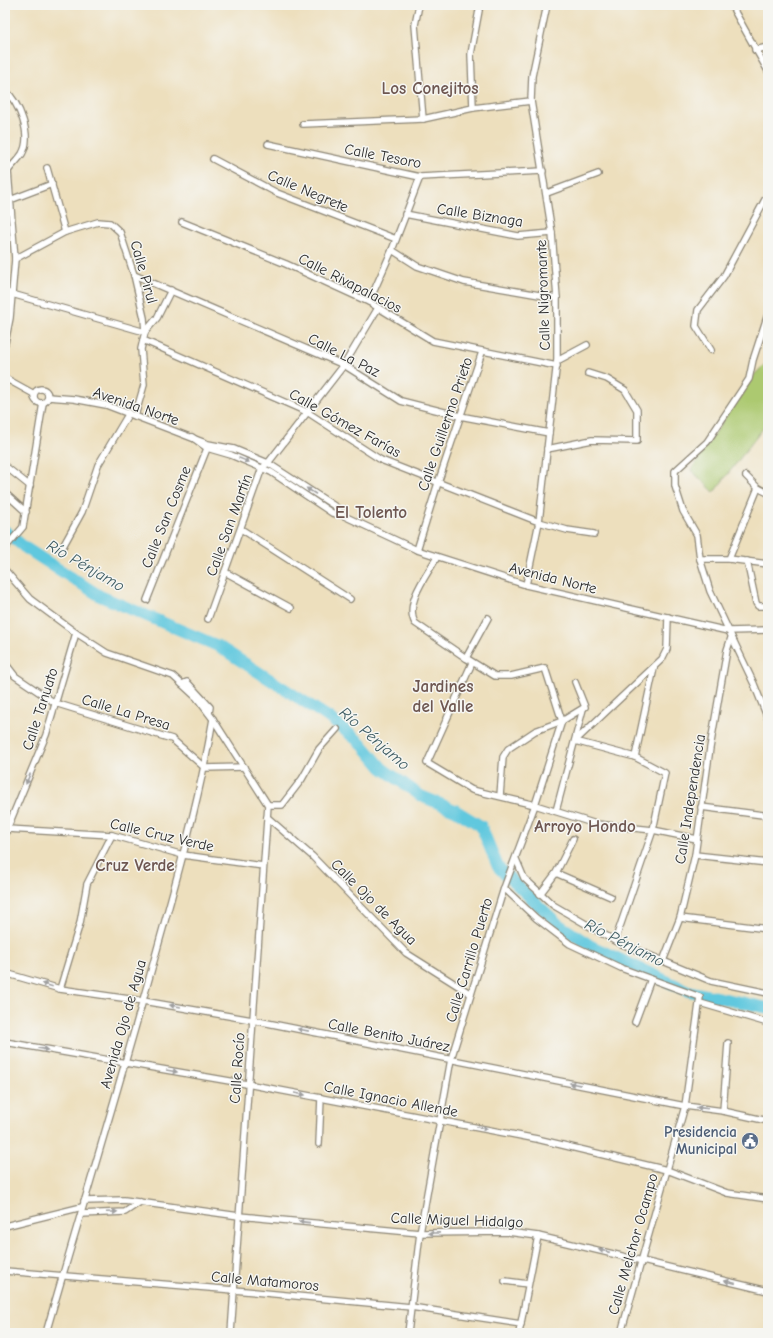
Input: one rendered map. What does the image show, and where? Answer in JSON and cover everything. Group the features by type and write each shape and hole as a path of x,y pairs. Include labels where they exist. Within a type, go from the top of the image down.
{"street":[{"path":"419,5 415,25 423,119"},
{"path":"473,108 470,54 480,5"},
{"name":"Calle Nigromante","path":"526,585 539,522 557,363 557,298 552,233 547,193 531,100 532,76 547,5"},
{"path":"731,5 768,71"},
{"path":"755,50 768,47"},
{"path":"5,90 13,97 24,123 25,143 22,153 6,171 15,259 13,294 5,343"},
{"path":"304,124 423,119 473,108 531,100"},
{"name":"Calle Tesoro","path":"268,144 420,177 543,171"},
{"name":"Calle Negrete","path":"213,159 277,193 396,239"},
{"path":"15,259 65,232 47,168"},
{"path":"547,193 598,174"},
{"path":"369,302 392,250 420,177"},
{"path":"10,200 52,184"},
{"path":"711,350 696,326 698,310 724,276 768,194"},
{"name":"Calle Biznaga","path":"405,214 518,236 552,233"},
{"name":"Calle Pirul","path":"65,232 98,222 110,223 120,232 134,275 144,318 145,332"},
{"name":"Calle Rivapalacios","path":"182,222 286,264 369,302 433,341 482,352 557,363"},
{"path":"392,250 417,266 464,282 557,298"},
{"name":"Calle La Paz","path":"134,275 344,365 401,401 460,416 549,433"},
{"path":"135,416 144,385 141,349 145,332 157,318 171,290"},
{"path":"5,292 145,332"},
{"name":"Calle San Martín","path":"208,619 262,468 268,463 344,365 378,308"},
{"path":"768,314 748,379 707,442 675,471 675,486 683,511 697,535 700,559 710,591 754,684 768,720"},
{"name":"Calle Gómez Farías","path":"143,340 307,412 381,460 539,522 567,530 594,534"},
{"path":"557,363 587,345"},
{"name":"Calle Guillermo Prieto","path":"417,550 482,352"},
{"path":"547,449 592,440 637,441 637,410 625,390 607,379 588,373"},
{"path":"5,378 34,394"},
{"path":"5,548 23,527 43,403 48,397 47,392 41,388 37,389 34,394 34,399 37,402 43,403"},
{"name":"Avenida Norte","path":"48,397 74,399 106,405 192,438 262,468 332,513 342,515 417,550 437,557 526,585 728,631 768,630"},
{"path":"61,550 82,512 98,465 129,413"},
{"name":"Avenida Norte","path":"208,446 234,449 268,463 336,507 342,515"},
{"name":"Calle San Cosme","path":"147,600 208,446"},
{"path":"5,466 30,486"},
{"path":"746,476 758,488 768,493"},
{"path":"730,559 758,488"},
{"path":"5,493 26,512"},
{"path":"241,529 350,598"},
{"path":"437,557 415,597 411,616 415,623 472,663 495,676 511,676 545,668 562,720"},
{"path":"700,559 730,559 768,564"},
{"path":"747,562 756,603 758,606 768,606"},
{"path":"5,570 30,599 76,633 107,653 174,676 209,713 268,805 282,805 302,778 319,749 337,729"},
{"path":"224,572 291,608"},
{"path":"575,741 662,659 667,649 668,617"},
{"path":"466,658 488,618"},
{"name":"Calle Tanuato","path":"6,832 46,735 76,633"},
{"name":"Calle Independencia","path":"663,961 680,918 695,855 701,807 727,650 731,638"},
{"name":"Calle La Presa","path":"5,663 15,676 55,703 172,739 205,768"},
{"path":"472,663 427,763 472,790 535,805 596,824 653,830 697,839"},
{"path":"635,757 654,668"},
{"path":"556,811 584,708 575,682"},
{"path":"500,796 503,757 508,749 534,731 562,720 584,708"},
{"name":"Avenida Ojo de Agua","path":"46,1333 143,1000 183,855 205,768 213,719"},
{"name":"Calle Carrillo Puerto","path":"408,1333 420,1233 451,1059 504,888 514,866 562,720"},
{"path":"575,741 635,757 665,773 653,830 615,941"},
{"path":"205,768 244,767"},
{"name":"Calle Rocío","path":"231,1333 262,866 268,805"},
{"path":"701,807 763,815"},
{"name":"Calle Ojo de Agua","path":"267,817 312,856 406,954 471,994"},
{"name":"Calle Cruz Verde","path":"6,832 112,834 183,855 262,866"},
{"path":"60,989 80,923 87,884 112,834"},
{"path":"540,894 556,874 573,839"},
{"path":"695,855 768,863"},
{"path":"516,859 524,878 553,905 615,941 711,981 768,993"},
{"path":"556,874 611,897"},
{"path":"504,888 536,918 570,944 621,968 651,978 700,1000 768,1023"},
{"path":"680,918 768,929"},
{"name":"Calle Benito Juárez","path":"5,973 60,989 143,1000 252,1020 685,1106 722,1111 768,1121"},
{"path":"635,1022 651,978"},
{"name":"Calle Melchor Ocampo","path":"621,1333 685,1106 700,1000"},
{"name":"Calle Ignacio Allende","path":"5,1042 248,1084 440,1120 604,1154 667,1170 727,1193 768,1199"},
{"path":"722,1111 728,1043"},
{"path":"319,1144 320,1098"},
{"name":"Calle Miguel Hidalgo","path":"5,1226 83,1204 124,1200 239,1216 420,1233 508,1232 538,1236 768,1291"},
{"path":"81,1214 125,1212 140,1202"},
{"path":"519,1333 538,1236"},
{"name":"Calle Matamoros","path":"5,1271 234,1290 411,1307 521,1324"},
{"path":"504,1281 528,1284"}],"green space":[{"path":"768,361 768,422 714,492 691,470 751,378"}],"waterway":[{"name":"Río Pénjamo","path":"5,531 24,547 100,596 218,646 328,717 361,743 382,768 421,796 455,810 481,826 498,867 558,924 591,946 688,991 768,1008"}],"place":[{"name":"Presidencia Municipal","path":"750,1141"}],"district":[{"name":"Los Conejitos","path":"430,88"},
{"name":"El Tolento","path":"371,512"},
{"name":"Jardines del Valle","path":"443,696"},
{"name":"Arroyo Hondo","path":"585,826"},
{"name":"Cruz Verde","path":"135,865"}]}
